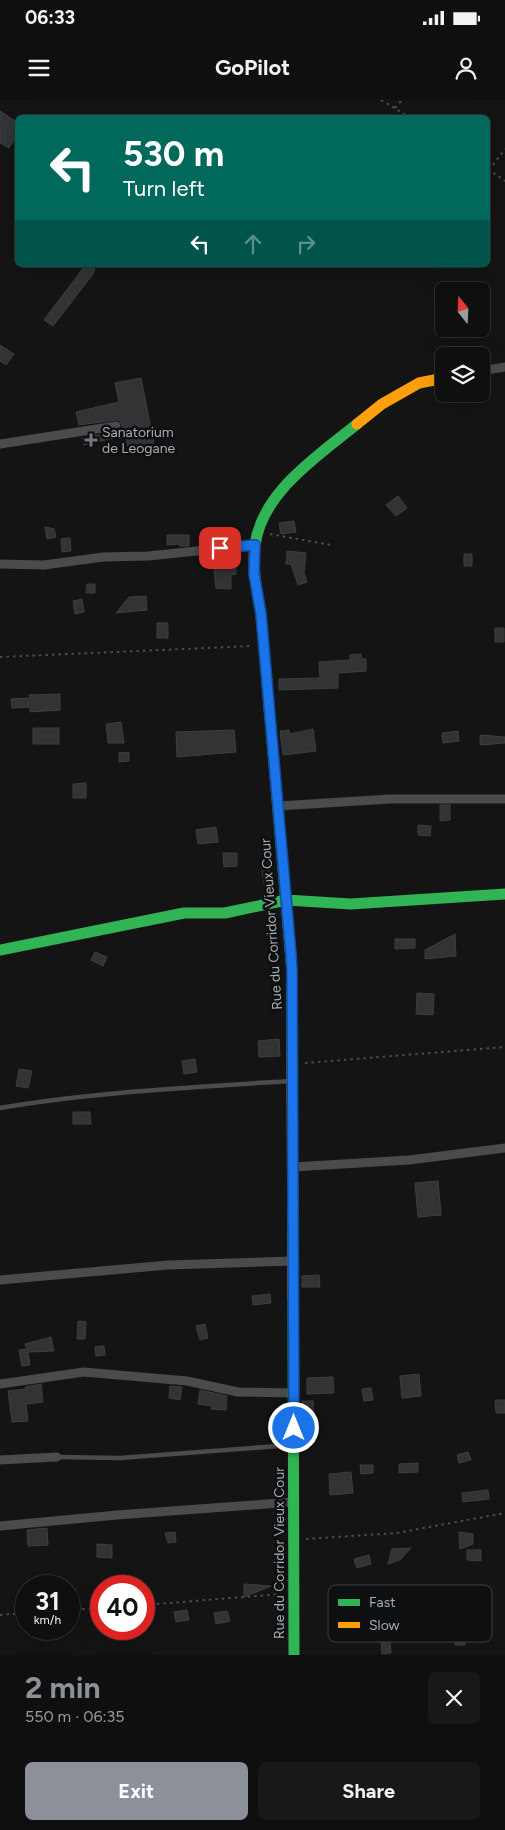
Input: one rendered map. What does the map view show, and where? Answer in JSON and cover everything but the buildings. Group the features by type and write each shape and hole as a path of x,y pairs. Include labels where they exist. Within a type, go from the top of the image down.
{"street":[{"path":"490,370 505,368"},
{"name":"Rue du Corridor Vieux Cour","path":"294,1655 292,972 264,645 254,574 255,545 262,517 296,473 382,404 419,383 435,380"},
{"path":"0,444 116,426"},
{"path":"0,564 44,565 104,557 148,556 255,545"},
{"path":"278,806 390,799 505,799"},
{"path":"0,950 184,913 225,913 286,900 351,904 505,894"},
{"path":"293,1167 409,1160 505,1148"},
{"path":"0,1280 168,1265 293,1261"},
{"path":"0,1384 84,1372 188,1381 238,1392 294,1393"},
{"path":"0,1460 57,1457"},
{"path":"0,1526 294,1502"}],"lane":[{"path":"0,1108 52,1099 293,1080"},
{"path":"57,1457 120,1458 294,1445"}],"path":[{"path":"381,100 406,115"},
{"path":"395,108 402,100"},
{"path":"490,167 505,149"},
{"path":"490,170 505,181"},
{"path":"258,532 331,545"},
{"path":"0,657 264,645"},
{"path":"293,1064 505,1047"},
{"path":"294,1539 397,1533 505,1513"},
{"path":"155,1604 293,1593"},
{"path":"0,1615 15,1614"}],"traffic: fast":[{"path":"292,1054 292,972 261,614 254,554 260,526 268,508 280,492 309,462 357,424"},
{"path":"0,950 184,913 225,913 286,900 351,904 505,894"},
{"path":"293,1297 294,1655"}],"traffic: slow":[{"path":"357,424 382,404 419,383 435,380"},
{"path":"292,1054 293,1297"}],"place":[{"name":"Sanatorium de Leogane","path":"91,440"}],"route":[{"path":"220,548 255,545 254,574 261,614 291,954 294,1428"}]}
